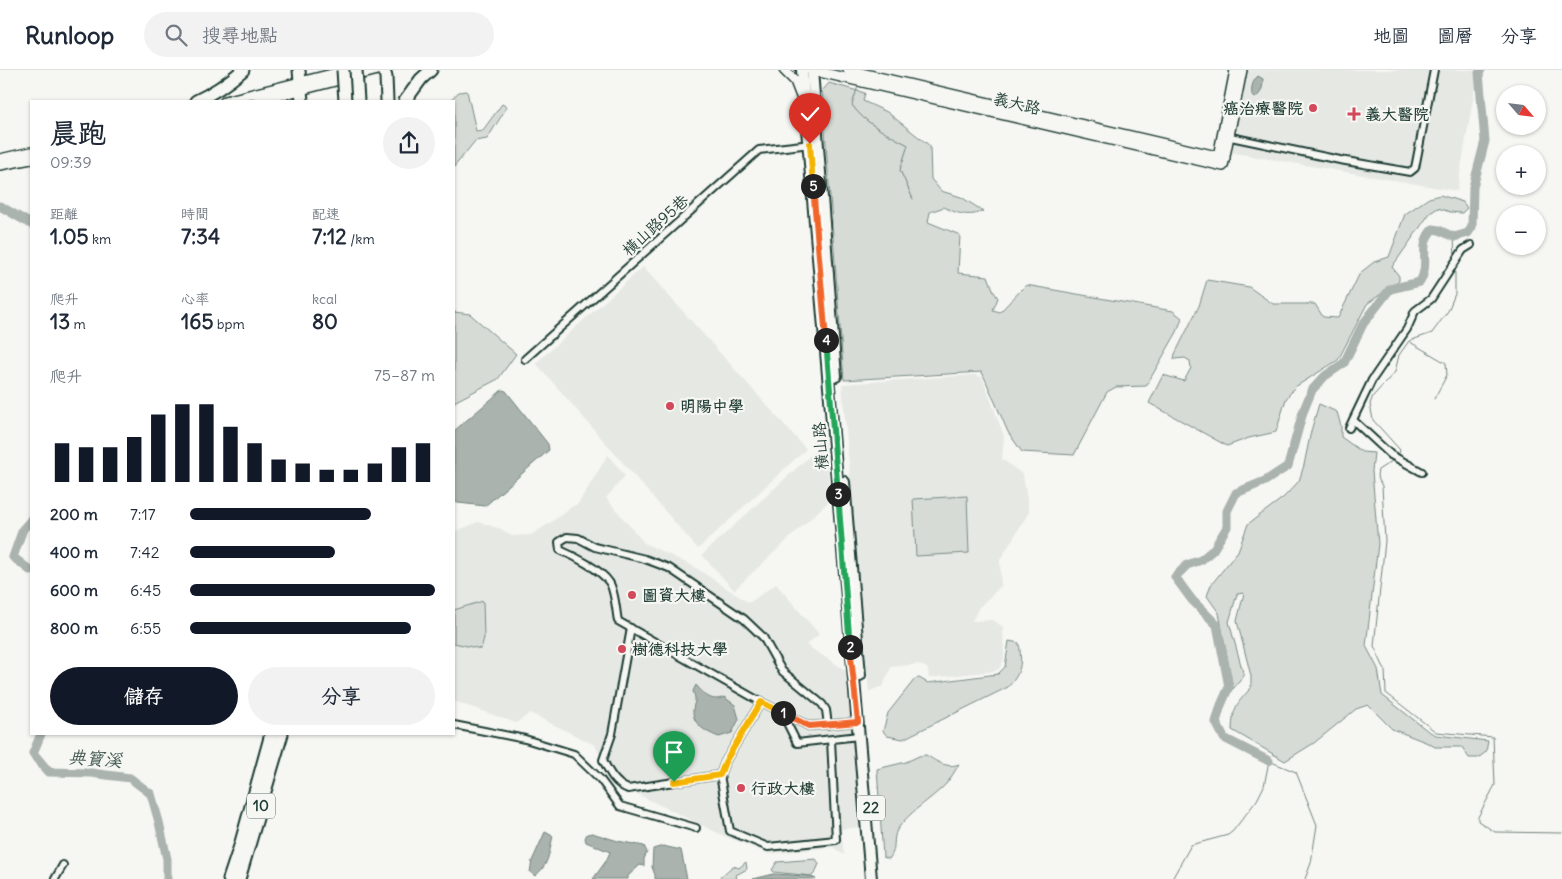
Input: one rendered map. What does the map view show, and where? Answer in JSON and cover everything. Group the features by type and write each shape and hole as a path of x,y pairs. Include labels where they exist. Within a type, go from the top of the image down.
{"highway":[{"path":"198,100 210,95 243,70"},
{"path":"343,70 345,100"},
{"path":"356,70 358,100"},
{"path":"384,70 387,100"},
{"path":"406,100 421,78 431,70"},
{"name":"10","path":"229,879 271,735"},
{"name":"10","path":"239,879 282,735"}],"main road":[{"name":"橫山路","path":"802,70 805,112 814,143 877,879"},
{"name":"橫山路","path":"812,70 814,143 850,643 871,879"}],"street":[{"path":"261,100 348,70"},
{"path":"230,100 378,70"},
{"path":"784,70 791,76 800,93 805,112"},
{"name":"義大路","path":"812,70 905,87 1220,160 1242,70"},
{"name":"義大路","path":"848,70 905,87"},
{"name":"義大路","path":"1226,136 1235,70"},
{"path":"1226,136 1340,160 1410,172 1415,168 1434,70"},
{"name":"橫山路95巷","path":"525,359 759,150 814,143"},
{"path":"0,158 30,152"},
{"path":"0,165 30,159"},
{"path":"1349,428 1372,380 1407,329 1415,311 1431,298 1463,250 1471,245"},
{"path":"1353,420 1390,455 1422,472"},
{"path":"828,725 826,710 822,704 782,670 763,637 744,619 698,587 669,568 645,559 595,547 578,538 566,537 559,542 560,550 597,571 610,583 618,621 761,702 809,726 828,725 858,722"},
{"path":"631,628 612,734 602,760 621,787 628,789 720,775"},
{"path":"761,702 787,723 797,743 859,736"},
{"path":"761,702 725,762 720,775 730,831 768,847 836,840 831,740"},
{"path":"455,725 525,740 574,754 600,779 620,806 696,828"},
{"path":"56,879 63,865"}],"shaded area":[{"name":"義大醫院","path":"1247,70 1480,70 1477,76 1457,191 1229,152"},
{"path":"1258,76 1263,79 1263,85 1261,92 1255,98 1252,95 1252,88 1254,80"},
{"path":"829,83 865,93 863,101 887,112 930,146 931,179 941,191 961,197 983,211 963,214 944,207 930,212 928,222 960,235 958,273 988,276 998,298 993,310 1000,312 1026,285 1173,311 1182,318 1177,332 1146,386 1116,387 1107,392 1074,455 1022,452 1008,432 982,372 844,380 822,91"},
{"path":"467,91 476,131 483,130 502,104 507,107 487,139 475,141 455,166 455,100 450,100 459,92"},
{"path":"1440,195 1463,202 1467,208 1462,213 1438,208 1430,213 1392,267 1399,276 1399,281 1367,304 1338,360 1295,387 1286,399 1276,432 1249,438 1227,446 1149,403 1163,375 1184,381 1191,368 1190,361 1185,358 1174,359 1199,306 1207,280 1249,287 1273,304 1315,304 1323,317 1338,318 1360,273 1374,262 1389,257 1405,214 1429,198"},
{"name":"明陽中學","path":"643,267 806,449 698,549 536,363"},
{"path":"455,312 470,314 516,354 498,379 455,401"},
{"path":"974,375 982,377 1004,436 1002,459 1023,475 1029,512 1000,560 1001,586 979,607 972,621 993,620 1003,627 1004,659 999,669 995,671 929,678 928,669 919,664 891,667 883,686 869,691 842,384"},
{"path":"502,390 506,391 548,444 549,450 485,506 458,503 455,502 455,430"},
{"path":"1319,404 1337,412 1341,426 1341,437 1362,452 1374,453 1372,471 1378,544 1366,646 1378,669 1382,695 1428,731 1436,735 1488,741 1486,752 1478,758 1469,758 1462,747 1435,747 1392,729 1368,705 1356,709 1314,743 1285,761 1232,730 1236,707 1251,688 1251,676 1237,621 1244,593 1237,594 1229,622 1244,676 1233,689 1219,613 1207,596 1211,585 1238,551 1248,524 1284,497 1299,481"},
{"path":"825,442 830,500 734,590 702,555"},
{"name":"樹德科技大學","path":"608,455 625,476 606,498 644,543 693,566 749,603 776,584 819,634 806,645 848,672 860,827 841,829 844,855 833,847 769,854 720,834 635,793 610,776 595,745 530,713 516,723 455,701 455,532 478,522 501,529 512,536 531,535 578,504"},
{"path":"967,496 969,553 916,556 913,499"},
{"path":"483,601 484,638 481,649 455,643 455,610"},
{"path":"1009,641 1019,643 1021,662 1016,677 1008,687 903,739 887,736 883,731 888,713 915,679 919,678 928,683 998,674 1005,667"},
{"path":"696,685 708,697 719,699 724,697 735,705 739,719 732,733 719,737 701,728 695,720 693,715 695,699 693,691"},
{"path":"926,755 946,765 959,764 946,784 902,823 896,833 891,856 889,859 883,857 877,769"},
{"path":"545,832 553,836 548,858 543,868 535,876 530,872 532,861"},
{"path":"592,833 644,846 647,852 644,866 640,865 628,876 628,879 593,879 610,852 586,842 587,834"},
{"path":"663,846 681,850 687,879 655,879 652,867 653,849"},
{"path":"816,859 819,864 812,876 774,872 772,870 777,862"},
{"path":"746,862 747,869 736,875 737,879 718,879 733,866 739,868"},
{"path":"774,874 809,876 816,879 753,879"}],"waterway":[{"path":"1269,761 1224,738 1216,722 1229,687 1217,625 1192,600 1175,577 1187,565 1201,560 1213,550 1227,527 1227,511 1236,493 1265,481 1288,466 1303,412 1312,390 1325,376 1344,363 1363,324 1390,289 1420,282 1423,275 1426,241 1433,229 1454,237 1468,233 1472,227 1473,187 1485,141 1479,73 1481,70"},
{"path":"858,86 852,105 857,112 877,128 908,145 900,170 913,199"},
{"name":"典寶溪","path":"0,206 30,223"},
{"path":"1454,237 1455,259"},
{"path":"1398,457 1400,450 1373,420 1370,404 1373,396 1395,372 1399,355 1409,341 1432,333 1448,311 1455,294 1455,268"},
{"path":"1410,342 1446,363 1447,375 1434,399"},
{"path":"1395,459 1378,470 1377,476 1382,486 1385,541 1374,646 1385,670 1386,693 1436,732 1493,737 1495,785 1478,817 1478,821 1495,832 1562,833"},
{"name":"典寶溪","path":"30,521 23,529 13,557 30,570"},
{"name":"典寶溪","path":"41,735 33,753 49,772 91,773 130,778 151,794 167,859 167,879"},
{"path":"1172,879 1191,845 1228,835 1233,831 1257,800 1264,786 1269,761 1296,772 1317,825 1311,863 1305,879"}],"place":[{"name":"癌治療醫院","path":"1313,108"},
{"name":"義大醫院","path":"1354,114"},
{"name":"明陽中學","path":"670,406"},
{"name":"圖資大樓","path":"632,595"},
{"name":"樹德科技大學","path":"622,649"},
{"name":"行政大樓","path":"741,788"}],"route":[{"path":"674,782 720,775 725,762 761,702 809,726 858,722 810,144"}]}
